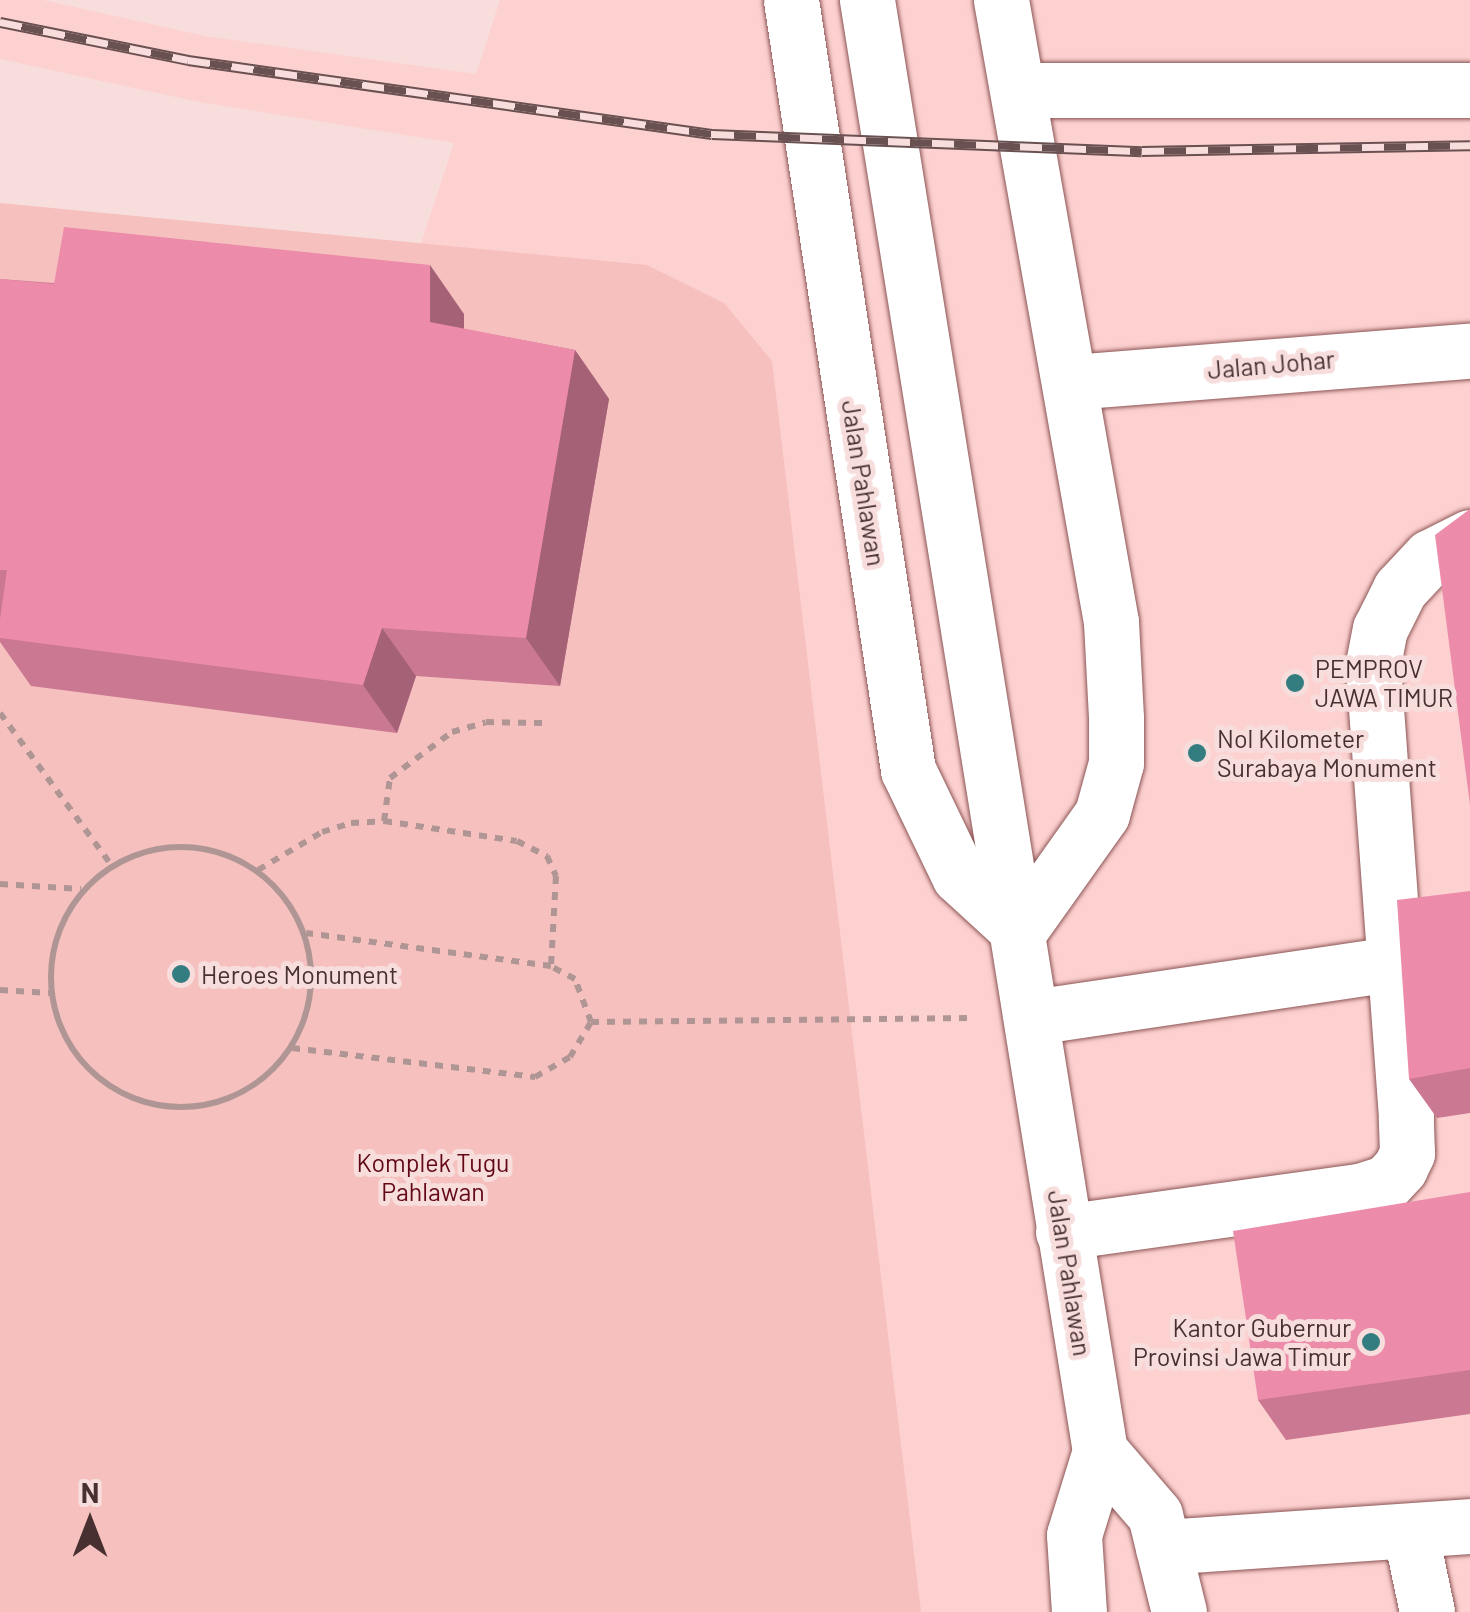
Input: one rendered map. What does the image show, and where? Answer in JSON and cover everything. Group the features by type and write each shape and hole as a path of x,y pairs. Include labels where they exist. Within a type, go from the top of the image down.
{"main road":[{"name":"Jalan Pahlawan","path":"791,0 908,770 960,876 1019,931"},
{"name":"Jalan Pahlawan","path":"867,0 1034,1018 1062,1232 1100,1451 1074,1535 1079,1612"},
{"path":"1001,0 1072,382 1111,622 1116,762 1102,814 1019,931"},
{"path":"1018,90 1470,90"},
{"name":"Jalan Johar","path":"1072,382 1470,350"},
{"path":"1062,1232 1386,1182 1407,1153 1373,664 1380,629 1400,588 1430,557 1470,537"},
{"path":"1034,1018 1394,964"},
{"path":"1100,1451 1154,1515 1179,1612"},
{"path":"1164,1547 1470,1526"},
{"path":"1410,1530 1427,1612"}],"path":[{"path":"0,713 112,866"},
{"path":"384,821 390,778 452,732 486,722 542,723"},
{"path":"258,870 322,832 384,821 516,841 547,856 556,876 551,966"},
{"path":"182,846 222,852 258,870 287,898 306,933 312,972 308,1012 292,1048 235,1096 167,1107 102,1082 59,1026 50,993 51,956 62,920 83,890 112,866 182,846"},
{"path":"0,884 83,890"},
{"path":"292,1048 534,1077 570,1057 590,1022 575,979 551,966 306,933"},
{"path":"0,990 50,993"},
{"path":"590,1022 1034,1018"}],"shaded area":[{"path":"0,0 43,0 205,36 476,74 500,0 1470,0 1470,1612 0,1612 0,1521 454,143 199,102 0,59"}],"green space":[{"name":"Komplek Tugu Pahlawan","path":"0,203 647,265 724,303 772,361 921,1612 0,1612"}],"building":[{"path":"64,227 430,265 430,322 575,350 526,638 382,628 363,685 0,638 7,570 0,570 0,279 54,284"},
{"path":"1470,509 1470,805 1435,535"},
{"path":"1470,891 1470,1068 1409,1079 1397,900"},
{"name":"Kantor Gubernur Provinsi Jawa Timur","path":"1470,1192 1470,1370 1258,1400 1233,1231"}],"railway":[{"path":"0,22 188,60 712,134 1142,151 1470,145"}],"place":[{"name":"PEMPROV JAWA TIMUR","path":"1295,683"},
{"name":"Nol Kilometer Surabaya Monument","path":"1197,753"},
{"name":"Heroes Monument","path":"181,974"},
{"name":"Kantor Gubernur Provinsi Jawa Timur","path":"1371,1342"}]}
